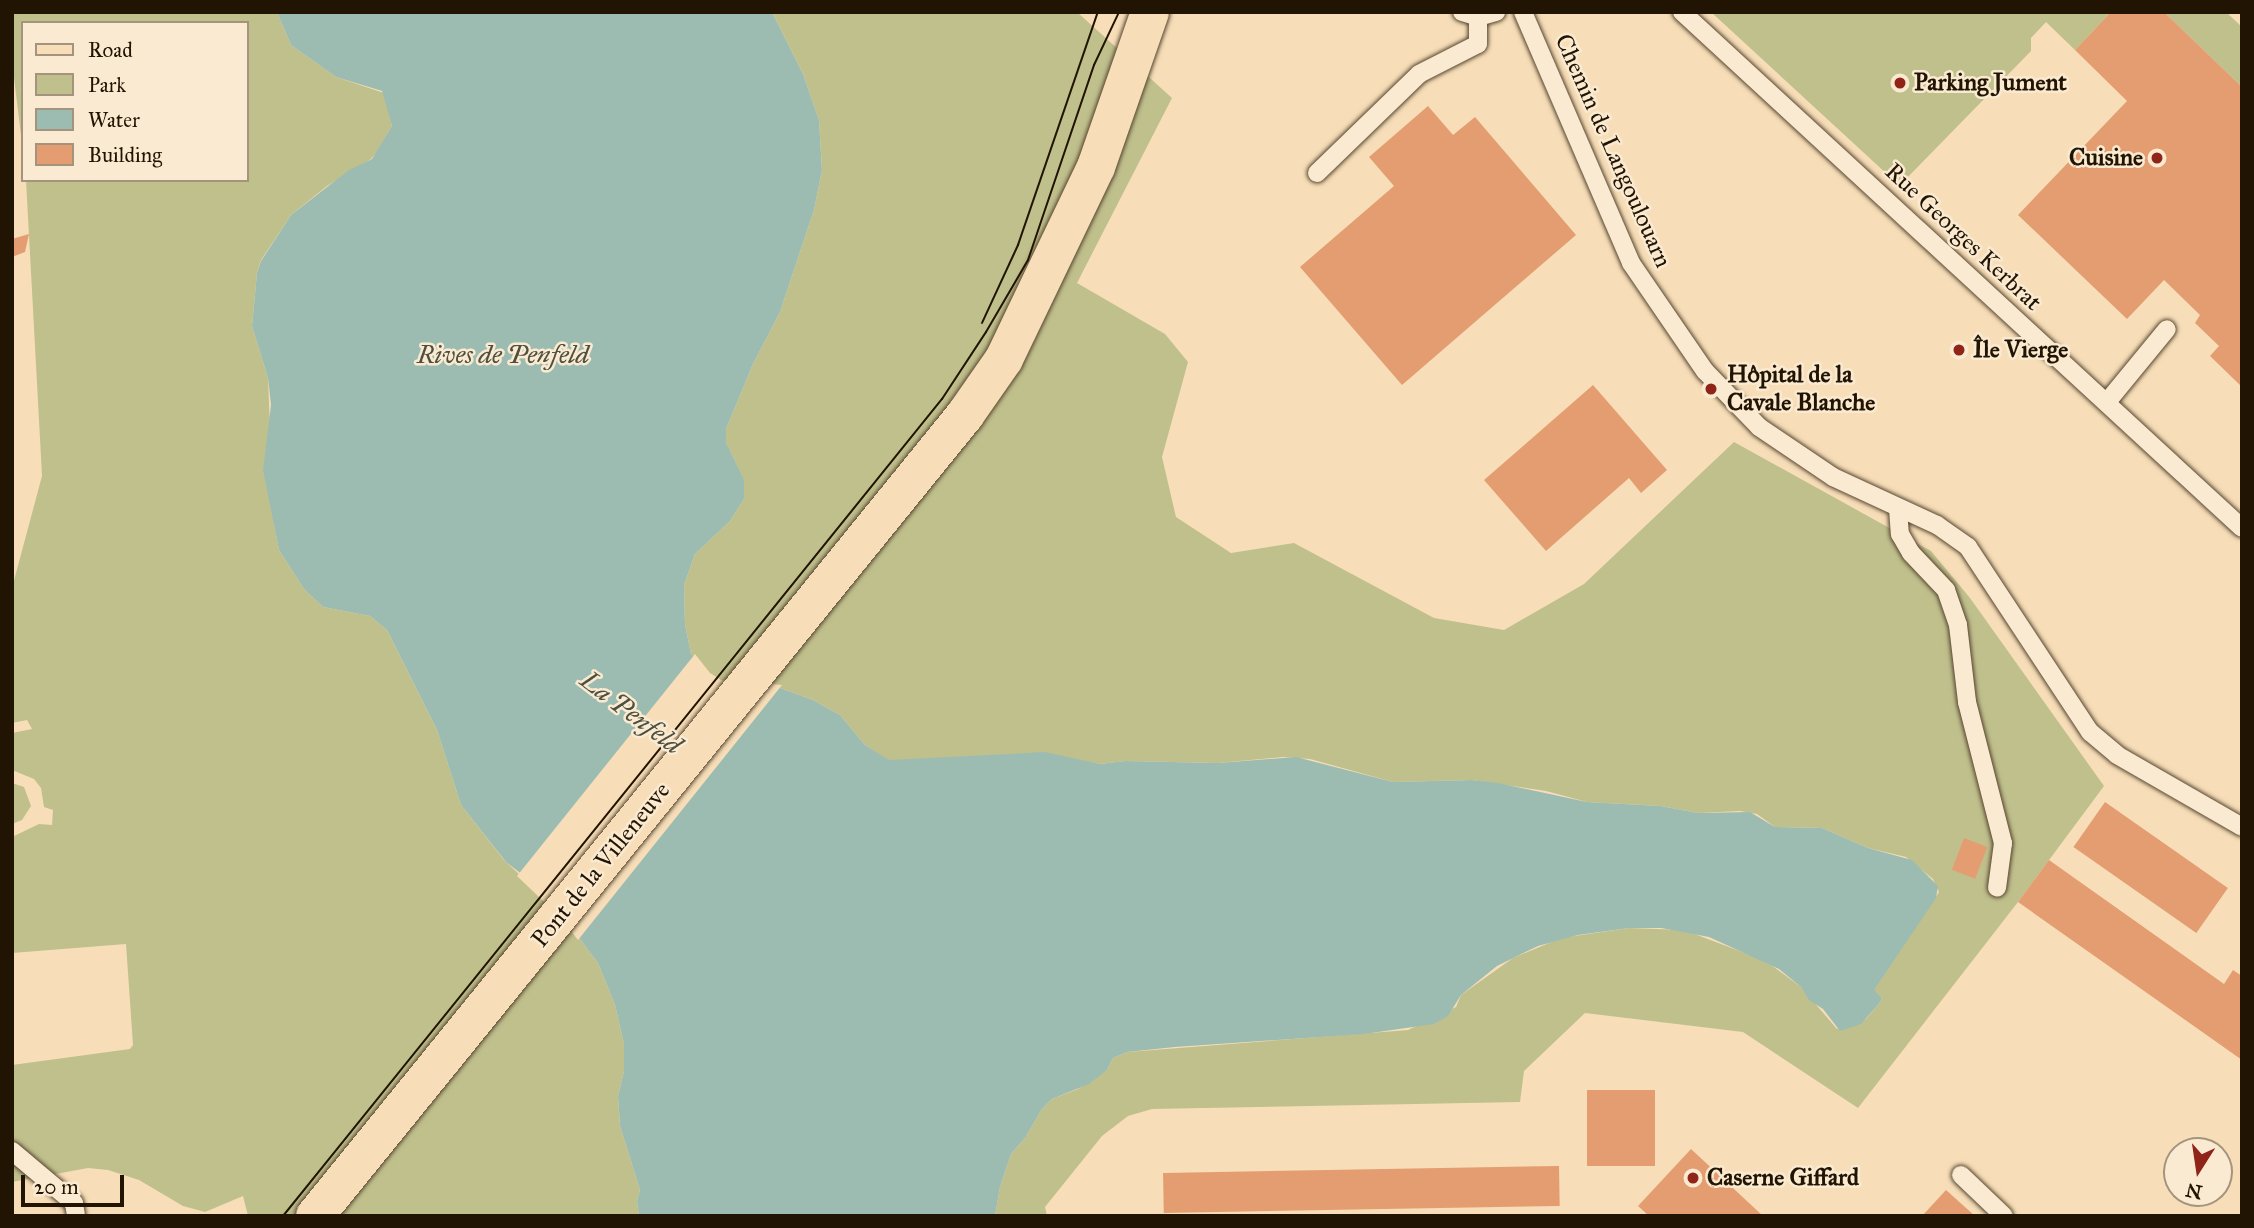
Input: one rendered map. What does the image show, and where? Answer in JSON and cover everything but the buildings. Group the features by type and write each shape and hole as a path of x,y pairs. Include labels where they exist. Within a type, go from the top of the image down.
{"main road":[{"name":"Pont de la Villeneuve","path":"315,1216 965,415 1004,359 1038,294 1096,167 1150,12"}],"lane":[{"path":"1317,173 1419,74 1478,44 1470,15 1496,12"},
{"name":"Chemin de Langoulouarn","path":"1523,12 1631,263 1705,371 1759,427 1833,477 1937,525 1968,547 2090,732 2118,755 2242,827"},
{"name":"Rue Georges Kerbrat","path":"1682,12 2242,528"},
{"path":"2107,402 2167,329"},
{"path":"1898,508 1900,534 1911,553 1946,590 1958,625 1967,702 2004,843 1997,888"},
{"path":"12,1151 74,1203 76,1216"},
{"path":"1961,1175 2004,1216"}],"green space":[{"path":"12,12 277,12 291,45 336,77 384,93 392,126 377,152 371,159 327,186 291,215 261,260 257,273 252,326 268,378 274,524 279,550 304,589 323,607 370,616 387,630 437,730 461,805 504,860 562,915 598,963 615,1005 624,1044 624,1071 618,1096 620,1126 640,1190 637,1201 639,1216 248,1216 243,1196 205,1212 183,1206 139,1180 108,1170 88,1168 12,1182 12,1065 130,1049 133,1045 126,944 12,953 12,837 39,824 52,825 53,810 44,807 41,788 34,779 12,770 12,733 32,729 27,720 12,723 12,588 42,476 26,182 248,182 248,21 21,21 21,135 12,61"},
{"path":"772,12 1077,12 1172,98 1077,283 1165,334 1188,362 1162,457 1176,517 1231,553 1294,543 1434,618 1504,630 1584,584 1734,442 1931,551 1970,598 2104,786 1858,1108 1743,1032 1585,1013 1524,1071 1520,1102 1152,1109 1128,1116 1102,1136 1045,1207 1047,1216 995,1216 1000,1187 1011,1154 1025,1138 1042,1109 1052,1099 1078,1089 1107,1070 1113,1058 1127,1052 1408,1030 1456,1007 1461,995 1513,958 1561,938 1629,928 1684,930 1766,961 1801,987 1837,1029 1866,1019 1878,1005 1882,998 1873,990 1939,892 1933,879 1906,857 1868,848 1822,828 1775,827 1757,814 1740,811 1698,813 1661,806 1587,802 1546,791 1472,780 1393,782 1310,759 1283,757 1218,763 1125,761 1100,764 1035,753 889,761 865,745 840,715 813,700 777,687 720,683 694,661 691,654 685,624 684,585 695,554 730,521 744,499 744,481 726,442 726,429 753,364 780,312 814,210 822,170 819,120 803,74"},
{"name":"Parking Jument","path":"1711,12 2111,12 2075,50 2046,22 2031,38 2031,51 1902,183 1889,176"},
{"path":"2164,12 2226,12 2242,27 2242,87"},
{"path":"12,783 24,787 31,806 22,820 12,824"}],"water":[{"name":"Rives de Penfeld","path":"277,12 772,12 803,74 819,120 822,170 814,210 780,312 753,364 726,429 726,442 744,480 744,499 730,521 695,554 684,585 685,624 691,654 713,681 777,687 813,700 840,715 865,745 889,760 1045,752 1100,764 1125,761 1218,763 1296,757 1393,782 1472,780 1587,802 1661,806 1698,813 1750,812 1775,827 1822,828 1868,848 1912,860 1938,886 1936,898 1874,990 1882,998 1878,1005 1861,1024 1840,1031 1823,1009 1809,1000 1801,987 1779,969 1709,937 1661,928 1629,928 1578,935 1538,946 1497,966 1461,995 1448,1016 1434,1024 1364,1034 1127,1052 1113,1058 1107,1070 1089,1084 1052,1099 1042,1109 1025,1138 1011,1154 1000,1187 995,1216 639,1216 637,1201 640,1190 620,1126 618,1096 624,1071 624,1044 615,1005 598,963 562,915 524,876 506,862 461,805 437,730 387,630 370,616 323,607 304,589 279,550 263,470 271,405 268,378 252,326 257,273 261,261 291,215 349,170 372,159 392,126 382,91 336,77 291,45"}],"pier":[{"path":"695,654 710,673 721,680 782,685 578,940 560,917 517,876"}],"tram line":[{"path":"982,323 1018,245 1098,12"},
{"path":"283,1216 942,399 986,332 1028,260 1094,65 1119,12"}],"place":[{"name":"Parking Jument","path":"1900,83"},
{"name":"Cuisine","path":"2157,158"},
{"name":"Île Vierge","path":"1959,350"},
{"name":"Hôpital de la Cavale Blanche","path":"1711,389"},
{"name":"Caserne Giffard","path":"1693,1178"}],"water label":[{"name":"La Penfeld","path":"631,713"}]}
